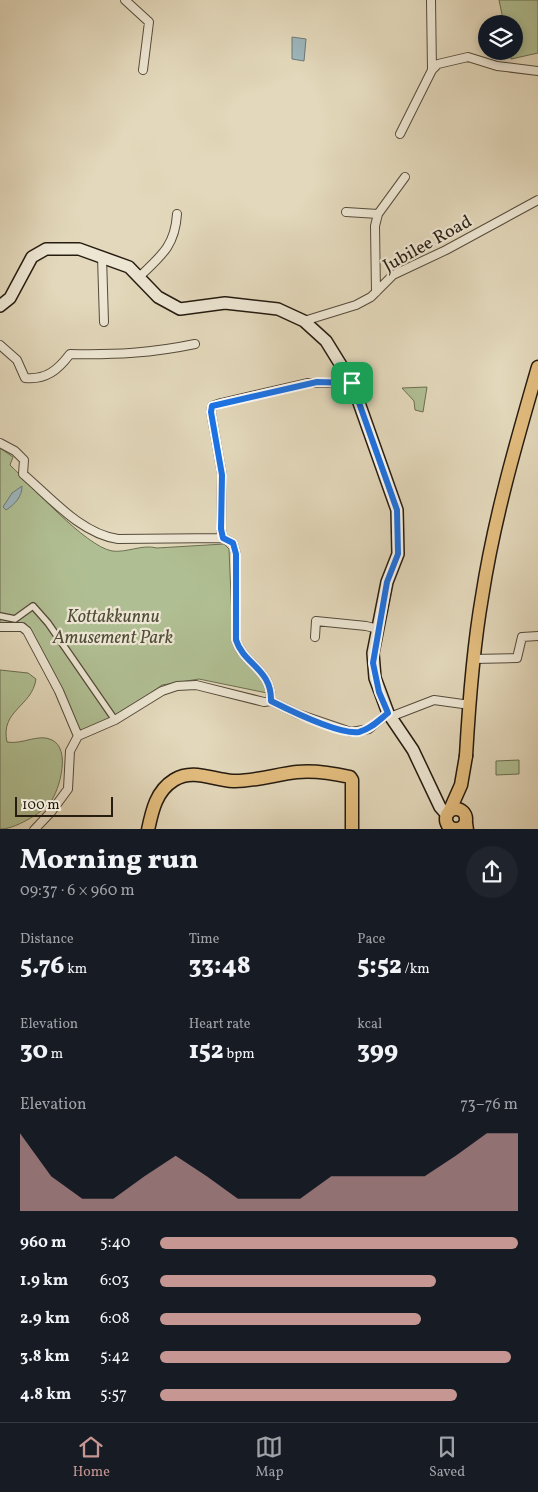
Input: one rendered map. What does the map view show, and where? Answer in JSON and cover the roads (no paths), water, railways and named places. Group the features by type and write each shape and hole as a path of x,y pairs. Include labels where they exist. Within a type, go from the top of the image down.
{"main road":[{"path":"0,306 10,298 32,257 46,250 79,249 129,267 158,298 180,309 225,303 278,309 304,320 326,341 352,383 397,510 398,554 387,582 373,663 379,692 389,715 413,750 440,807 448,820 458,829 466,821 466,756 473,659 482,595 499,512 538,367"},
{"path":"448,820 461,786 466,756"},
{"path":"148,829 152,809 159,795 167,785 182,776 209,775 234,781 318,771 350,777 352,780 352,829"},
{"path":"340,775 348,782 349,793 345,829"},
{"path":"448,820 457,808 466,821"}],"street":[{"path":"126,0 149,22 143,70"},
{"path":"431,0 432,70"},
{"path":"400,134 432,70 438,64 468,57 497,66 538,71"},
{"path":"376,292 375,226 378,214 405,177"},
{"name":"Jubilee Road","path":"304,320 356,305 376,292 393,275 446,250 538,200"},
{"path":"346,212 378,214"},
{"path":"139,277 169,244 176,233 177,214"},
{"path":"102,257 104,322"},
{"path":"0,345 17,360 25,378 36,379 58,370 70,354 123,355 156,352 195,344"},
{"path":"223,538 222,475 211,412 212,406 307,383 352,383"},
{"path":"0,443 15,451 24,460 23,474 73,516 105,537 118,539 223,538 233,543 236,554 236,640 240,650 255,663 270,685 271,701"},
{"path":"0,616 15,619 33,606 48,623 115,720"},
{"path":"315,637 316,621 378,629"},
{"path":"0,627 22,627 27,630 78,736"},
{"path":"473,659 517,658 522,637 538,636"},
{"path":"35,829 51,812 68,789 70,751 78,736 115,720 162,691 176,686 196,685 264,702 271,701 298,714 351,732 369,729 389,715 434,700 470,705"}],"water":[{"path":"292,37 306,39 304,61 292,59"},
{"path":"22,486 21,494 17,500 6,510 3,507 12,493"}],"park label":[{"name":"Kottakkunnu Amusement Park","path":"113,626"}]}
